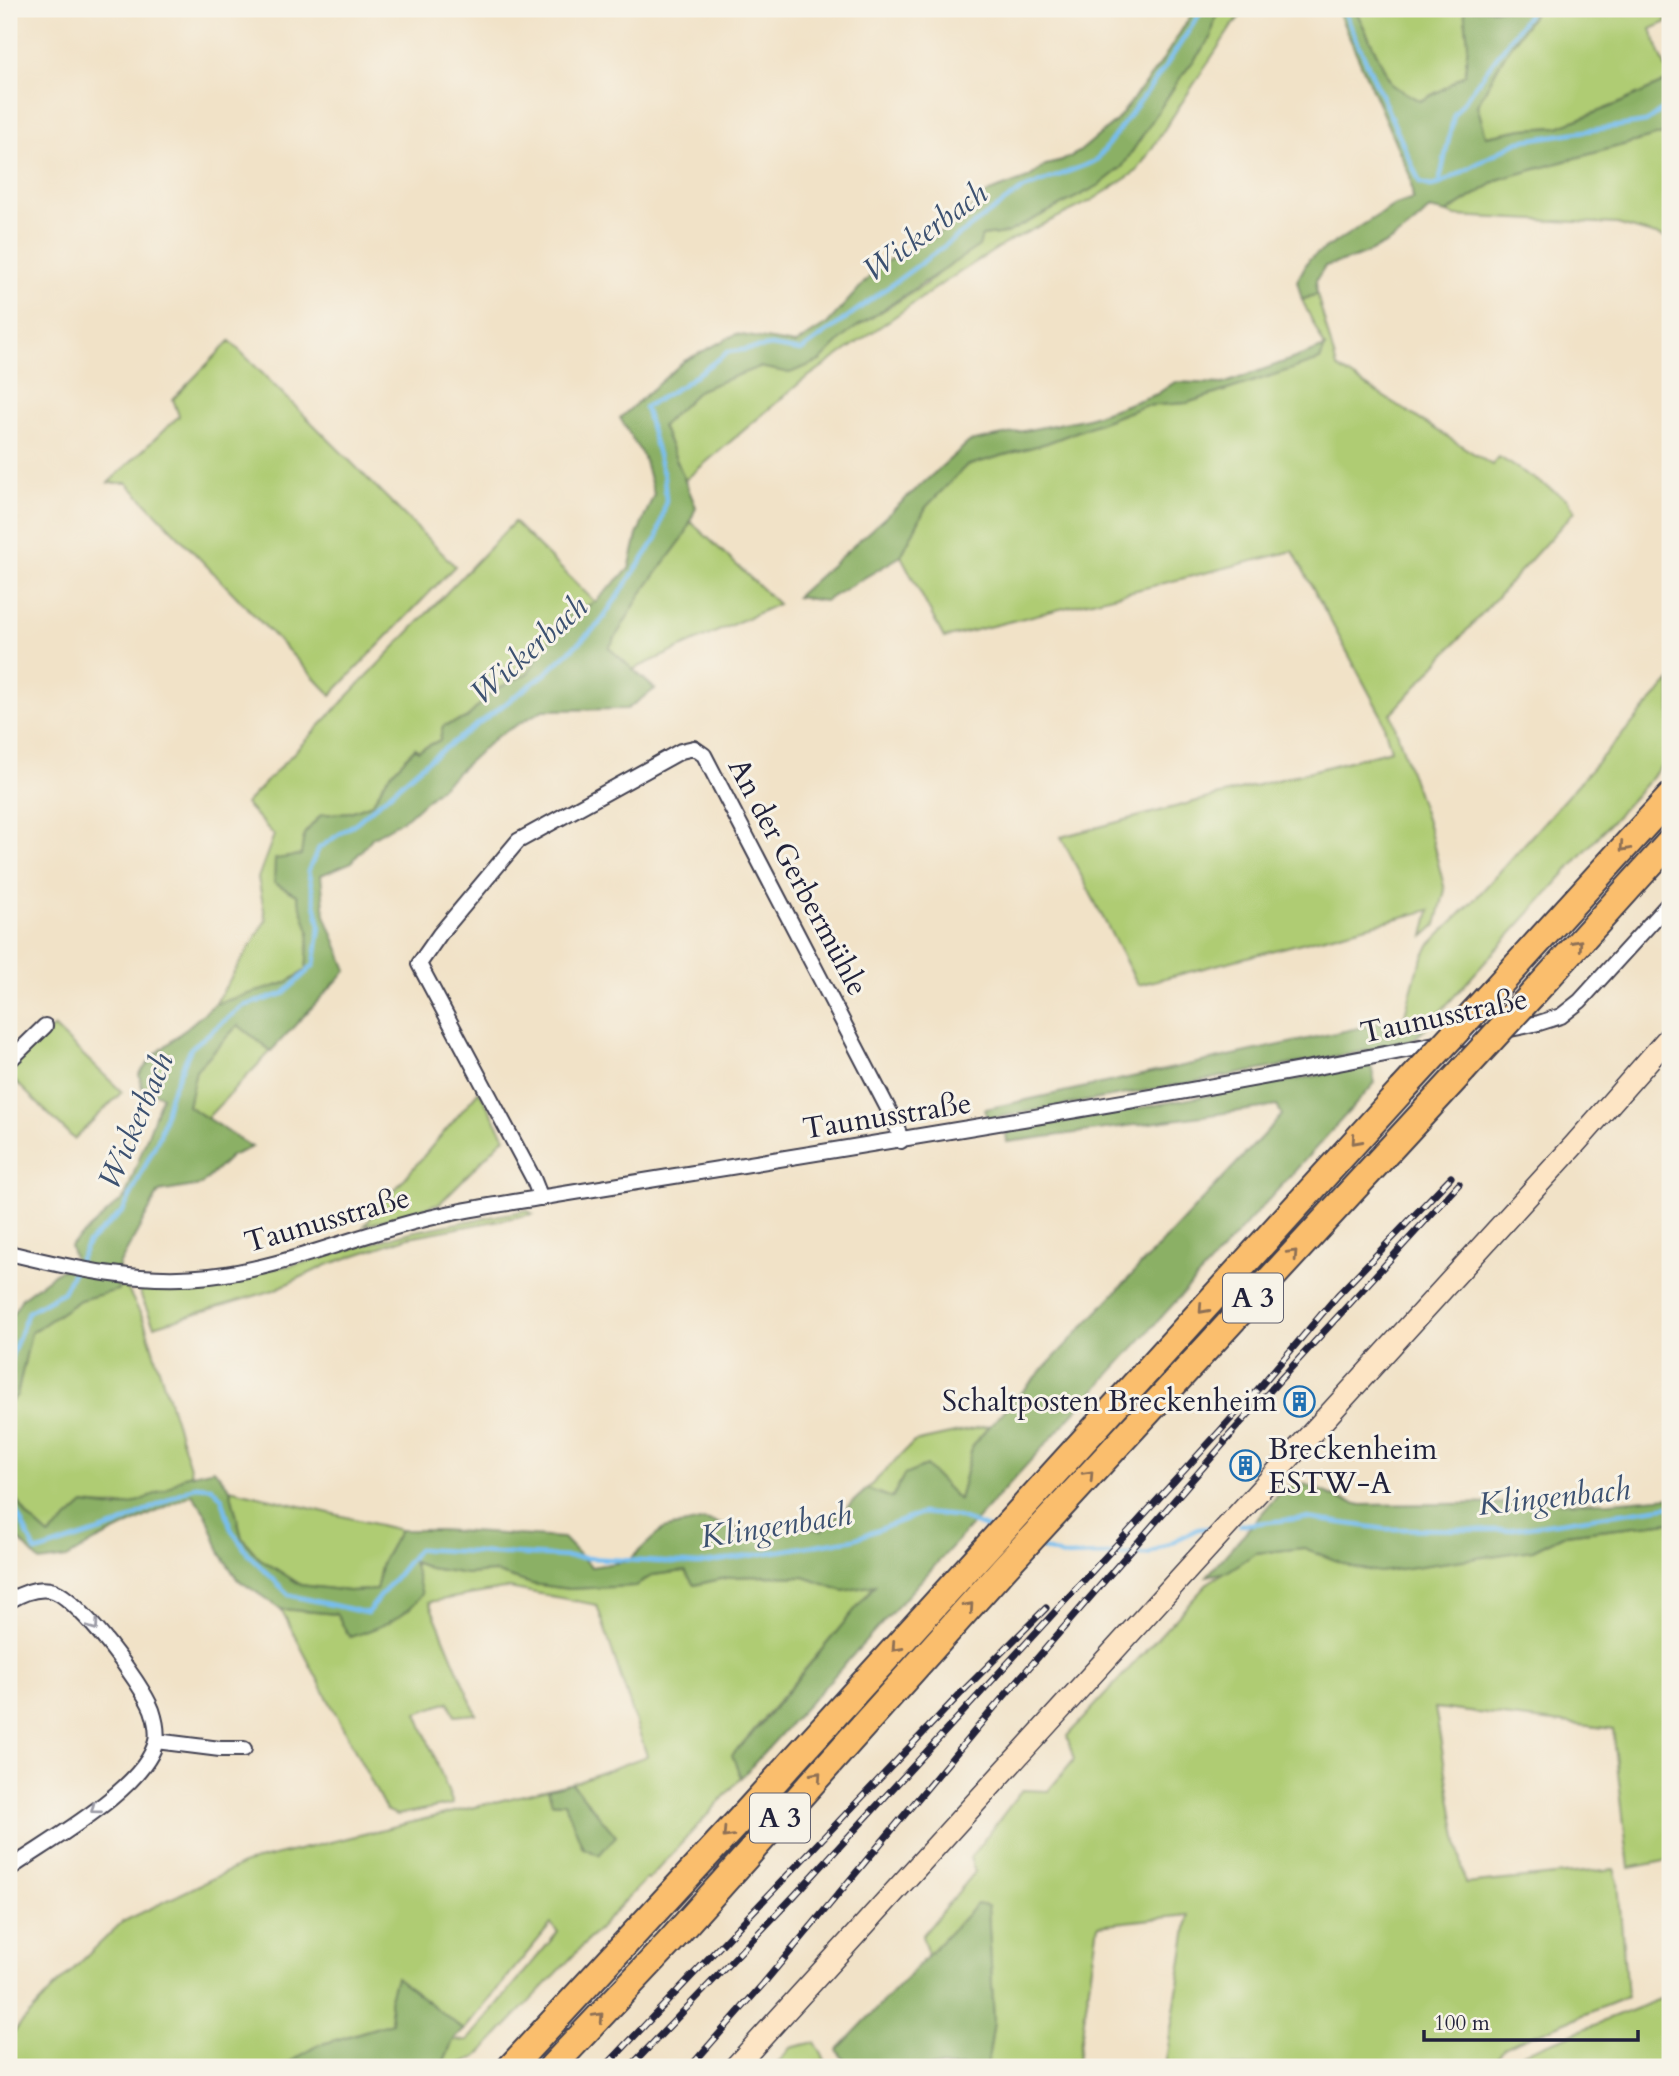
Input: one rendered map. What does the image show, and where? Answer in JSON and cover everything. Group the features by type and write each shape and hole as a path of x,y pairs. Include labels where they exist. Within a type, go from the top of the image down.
{"highway":[{"name":"A 3","path":"511,2067 745,1814 1670,797"},
{"name":"A 3","path":"552,2067 668,1944 1043,1525 1670,842"}],"main road":[{"path":"735,2067 1566,1154 1670,1036"}],"street":[{"name":"An der Gerbermühle","path":"541,1198 533,1178 419,964 440,934 518,841 681,751 694,748 704,755 717,779 897,1124 901,1141"},
{"name":"Taunusstraße","path":"9,1253 66,1267 153,1279 210,1276 318,1251 422,1220 541,1198 901,1141 1345,1063 1549,1020 1561,1016 1580,1001 1670,901"},
{"path":"9,1061 46,1026"},
{"path":"9,1601 40,1588 68,1599 87,1615 145,1695 156,1723 156,1741 133,1780 88,1815 9,1869"},
{"path":"156,1741 220,1749 244,1749"}],"green space":[{"path":"1195,9 1224,9 1215,19 1211,38 1178,81 1122,167 1098,186 1007,233 982,236 979,246 849,332 820,361 790,373 759,367 699,390 662,426 696,507 685,535 641,594 609,648 655,689 627,709 543,710 496,737 408,817 372,838 352,862 321,875 325,915 347,970 271,1051 238,1025 196,1070 188,1106 252,1147 231,1156 201,1185 159,1192 119,1265 118,1290 80,1300 31,1333 17,1395 9,1404 9,1321 22,1298 58,1271 77,1267 70,1246 125,1197 162,1096 142,1088 139,1074 156,1054 215,1004 286,983 306,970 309,931 297,895 274,883 275,859 301,855 304,834 321,815 350,812 372,804 387,778 415,748 418,751 440,740 443,726 467,718 493,691 528,673 564,618 595,602 629,569 637,535 654,494 644,458 620,418 684,361 736,334 795,344 827,324 882,263 911,250 956,222 989,192 1028,178 1046,165 1062,161 1079,152 1116,121 1160,64"},
{"path":"1224,9 1246,9 1232,26 1137,171 1091,201 1009,241 943,283 802,381 685,480 662,426 699,390 759,367 790,372 820,361 849,332 926,284 982,236 1007,233 1098,186 1122,167 1178,81 1211,38 1215,19"},
{"path":"1337,9 1355,9 1392,85 1420,101 1465,74 1468,42 1464,9 1537,9 1504,56 1477,105 1486,136 1523,129 1558,127 1670,80 1670,132 1500,179 1446,213 1430,209 1407,230 1382,246 1355,258 1325,266 1316,280 1317,294 1302,300 1297,281 1309,259 1393,206 1413,199 1410,176"},
{"path":"1355,9 1464,9 1468,42 1465,74 1420,101 1392,85"},
{"path":"1537,9 1661,9 1667,22 1651,29 1670,80 1558,127 1523,129 1486,136 1477,105 1504,56"},
{"path":"1670,132 1670,239 1617,224 1455,216 1447,213 1500,179"},
{"path":"1317,294 1337,367 1492,465 1499,457 1567,499 1575,511 1391,714 1430,831 1445,890 1436,925 1424,936 1430,910 1138,985 1061,837 1391,750 1381,715 1293,551 944,638 901,556 926,507 965,466 1047,443 1144,406 1187,403 1320,360 1325,347 1302,300"},
{"path":"230,341 455,566 331,695 127,483 108,483 179,416 173,399"},
{"path":"1325,347 1320,360 1187,403 1144,406 1047,443 966,466 926,507 901,556 825,601 796,597 969,442 1088,418 1157,394 1175,382 1223,384"},
{"path":"690,521 778,604 632,670 609,648 641,594 685,535"},
{"path":"514,522 595,602 564,618 528,673 493,691 467,718 443,726 440,740 418,751 415,748 387,778 372,804 350,812 321,815 304,834 297,895 310,931 306,970 286,983 215,1004 266,920 258,878 274,835 245,804"},
{"path":"1670,681 1670,757 1423,1031 1404,1018 1416,973 1429,945 1477,897"},
{"path":"1404,1018 1423,1031 1410,1043 988,1119 985,1109"},
{"path":"238,1025 271,1051 207,1118 188,1106 196,1070"},
{"path":"54,1027 122,1092 74,1139 9,1075 9,1066"},
{"path":"1371,1066 1375,1083 741,1778 732,1755 760,1725 875,1585 844,1591 804,1577 764,1576 730,1577 694,1585 685,1571 653,1575 635,1586 569,1589 532,1584 494,1572 467,1574 429,1568 413,1562 422,1594 416,1602 390,1622 350,1637 336,1614 281,1609 237,1579 221,1554 207,1516 192,1494 67,1558 40,1562 9,1529 9,1486 28,1517 49,1536 84,1504 115,1508 132,1504 167,1489 184,1476 214,1469 230,1489 242,1538 259,1558 301,1585 348,1591 376,1590 382,1562 400,1530 563,1538 591,1567 628,1561 663,1529 705,1520 752,1532 805,1528 822,1530 867,1489 892,1498 904,1475 926,1466 959,1500 973,1444 1282,1115 1277,1106 1007,1142 1006,1132"},
{"path":"479,1091 505,1137 440,1203 364,1226"},
{"path":"527,1210 533,1214 409,1237 327,1265 274,1290 154,1326 141,1296 140,1286 202,1283 306,1262 411,1232"},
{"path":"126,1286 144,1321 192,1474 148,1499 128,1505 84,1504 49,1536 28,1517 9,1486 9,1404 17,1395 31,1333 80,1300"},
{"path":"991,1425 973,1444 959,1500 904,1475 892,1498 867,1489 914,1442"},
{"path":"1304,1484 1361,1505 1609,1502 1670,1497 1670,1522 1565,1534 1533,1550 1380,1572 1355,1568 1304,1548 1256,1553 1227,1572 1207,1576 1285,1487"},
{"path":"230,1489 400,1530 382,1562 376,1590 348,1591 301,1585 259,1558 242,1538"},
{"path":"1670,1522 1670,1860 1629,1868 1613,1729 1435,1708 1465,1884 1614,1869 1618,1882 1627,1997 1504,2048 1491,2067 1165,2067 1189,1915 1098,1925 1077,2067 987,2067 994,2022 988,1907 977,1904 928,1955 922,1936 975,1872 970,1858 1022,1790 1048,1791 1074,1760 1067,1736 1209,1582 1256,1553 1304,1548 1320,1553 1533,1550 1565,1534"},
{"path":"412,1562 429,1568 467,1574 494,1572 532,1584 569,1589 635,1586 653,1575 685,1571 694,1585 730,1577 764,1576 804,1577 844,1591 876,1585 733,1755 741,1778 648,1880 646,1879 477,2057 452,2067 441,2067 453,2041 468,2040 558,1932 551,1924 464,2030 396,1978 389,2001 392,2023 348,2036 281,2067 9,2067 9,2037 56,1986 122,1922 245,1863 548,1789 552,1803 565,1803 583,1848 615,1837 572,1783 647,1756 597,1605 509,1588 429,1602 476,1714 455,1716 449,1702 417,1713 453,1804 397,1815 386,1810 281,1609 336,1614 415,1575"},
{"path":"572,1783 616,1836 599,1855 583,1848 565,1803 552,1803 548,1789"},
{"path":"977,1904 988,1906 994,2022 987,2067 849,2067 837,2050"},
{"path":"396,1977 464,2030 453,2041 441,2067 281,2067 319,2045 392,2023 389,2001"},
{"path":"1670,1995 1670,2067 1506,2067 1516,2056"},
{"path":"815,2042 825,2060 820,2067 775,2067 790,2048"}],"waterway":[{"name":"Wickerbach","path":"9,1363 28,1312 63,1292 88,1243 123,1211 160,1135 170,1095 191,1048 243,1006 283,994 314,965 320,926 308,871 319,848 357,822 425,763 544,675 599,624 657,538 666,501 664,477 645,407 681,386 728,352 771,346 801,351 1021,190 1096,161 1165,67 1203,9"},
{"name":"Wickerbach","path":"1343,9 1420,183 1431,186 1439,184 1454,115 1532,9"},
{"path":"1440,184 1519,141 1646,122 1670,104"},
{"name":"Klingenbach","path":"9,1497 36,1552 116,1526 195,1486 211,1487 222,1498 231,1529 248,1554 289,1595 367,1613 418,1549 699,1564 854,1539 922,1513 955,1516 991,1529"},
{"name":"Klingenbach","path":"1240,1525 1306,1518 1385,1529 1506,1530 1670,1506"},
{"name":"Klingenbach","path":"1038,1547 1063,1556 1148,1554 1198,1529 1217,1527"}],"railway":[{"path":"630,2067 795,1895 1258,1389 1337,1296 1451,1177"},
{"path":"1225,1440 1459,1184"},
{"path":"690,2067 763,1984 993,1709 1232,1434"},
{"path":"605,2067 963,1691 1046,1608"}],"place":[{"name":"Schaltposten Breckenheim","path":"1300,1401"},
{"name":"Breckenheim ESTW-A","path":"1245,1466"}]}
